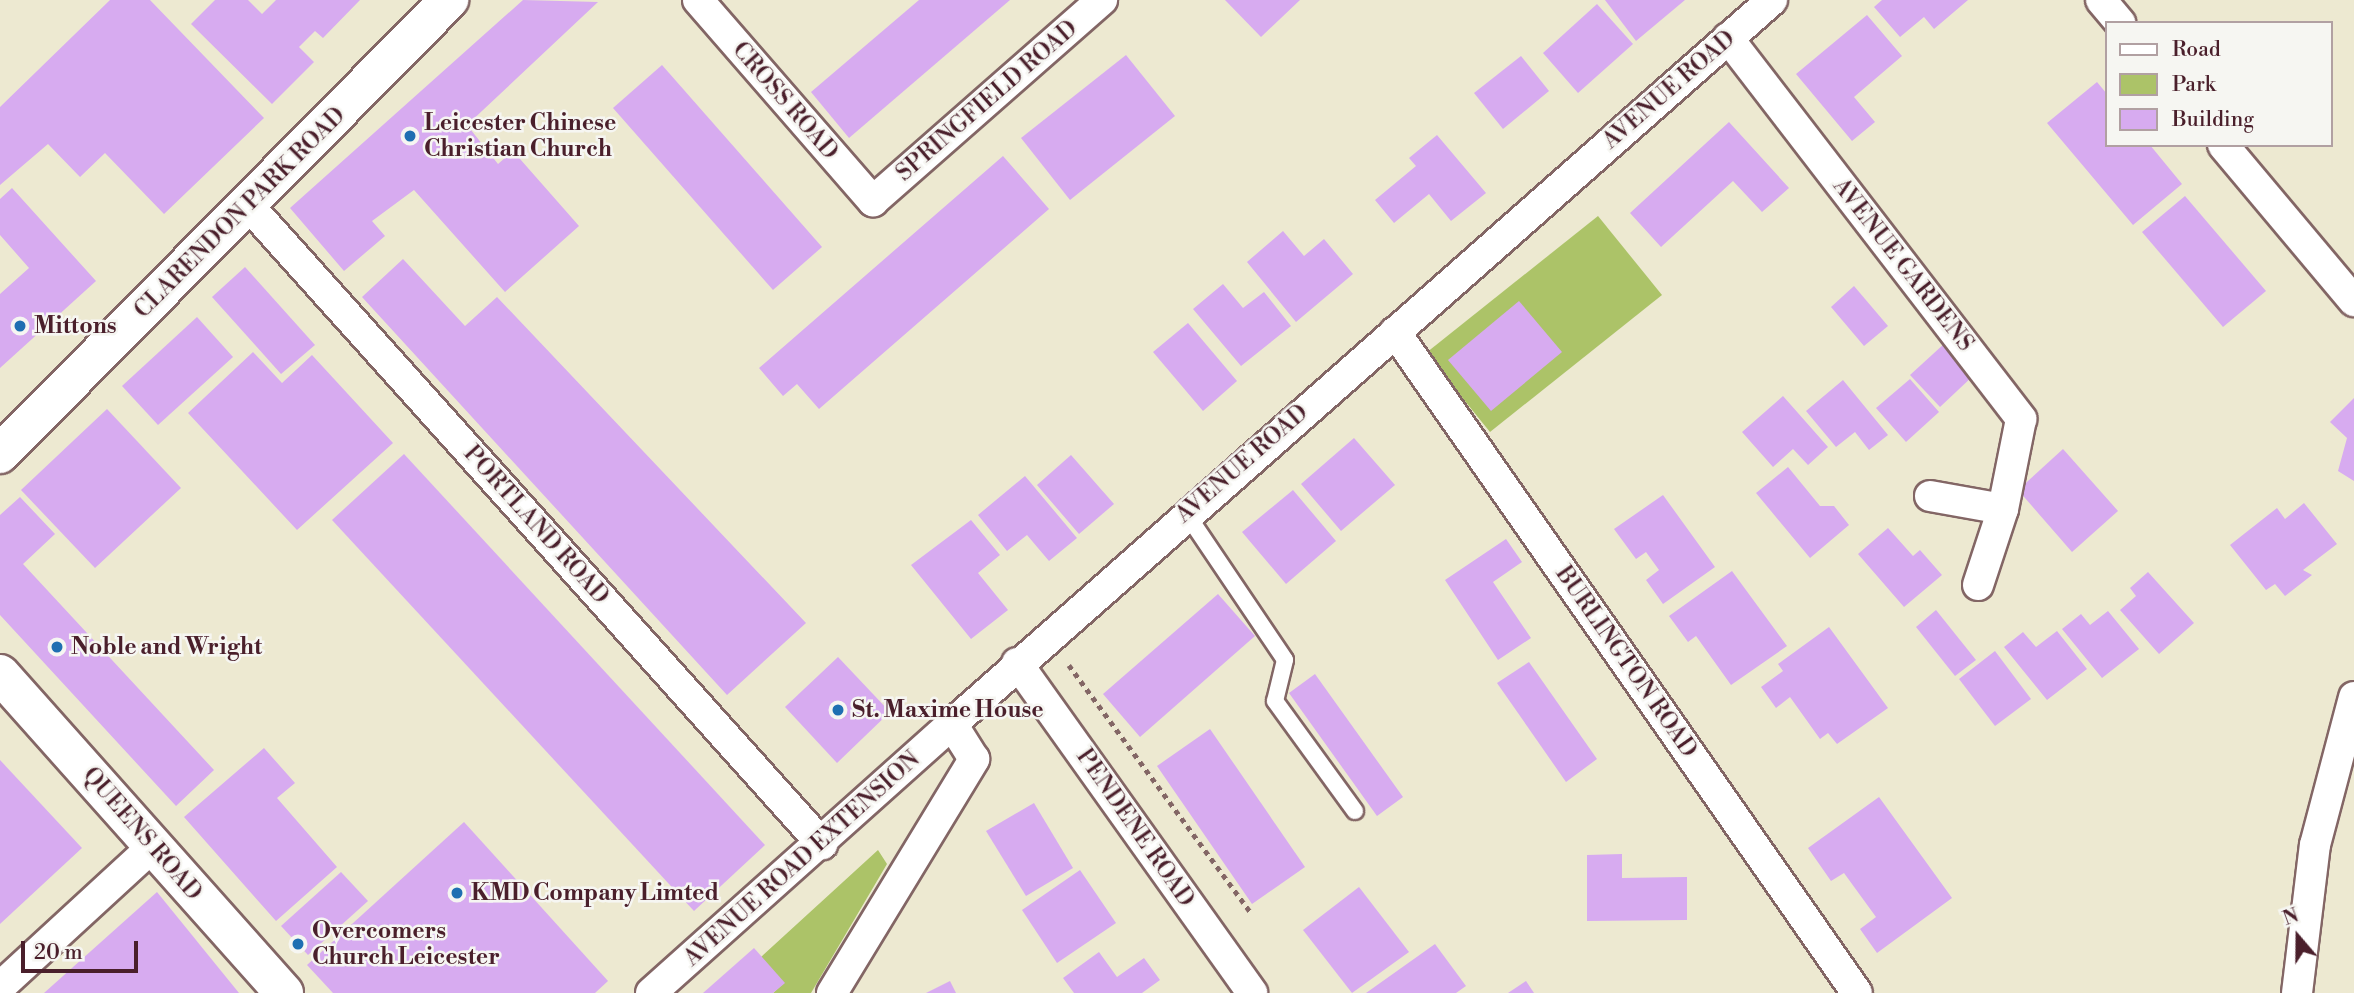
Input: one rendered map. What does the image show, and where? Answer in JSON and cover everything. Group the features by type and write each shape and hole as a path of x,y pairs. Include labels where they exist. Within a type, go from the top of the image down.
{"street":[{"name":"CLARENDON PARK ROAD","path":"0,454 249,206 449,0"},
{"name":"CROSS ROAD","path":"698,0 873,201"},
{"name":"SPRINGFIELD ROAD","path":"873,201 1102,0"},
{"name":"AVENUE ROAD","path":"953,724 1017,663 1186,513 1772,0"},
{"path":"2101,0 2118,21"},
{"name":"AVENUE GARDENS","path":"1728,38 2021,419 2003,509 1978,585"},
{"path":"2225,147 2354,301"},
{"name":"PORTLAND ROAD","path":"249,206 822,844"},
{"name":"BURLINGTON ROAD","path":"1395,332 1857,993"},
{"path":"1930,496 2003,509"},
{"name":"PENDENE ROAD","path":"1017,663 1252,993"},
{"name":"QUEENS ROAD","path":"0,674 284,993"},
{"path":"2297,993 2315,845 2354,697"},
{"path":"832,993 974,759 953,724"},
{"name":"AVENUE ROAD EXTENSION","path":"651,993 822,844 953,724"},
{"path":"0,987 152,847"}],"lane":[{"path":"1186,513 1285,660 1275,701 1354,811"}],"path":[{"path":"1048,636 1251,913"}],"green space":[{"path":"1598,216 1662,295 1490,432 1426,353"},
{"path":"878,850 887,864 811,993 773,993 784,983 761,957"}],"building":[{"path":"110,0 150,0 264,118 164,214 105,153 80,177 48,144 0,185 0,107"},
{"path":"215,0 248,0 262,14 276,0 360,0 323,38 315,31 299,47 314,62 272,104 191,24"},
{"path":"523,0 598,2 467,125 498,164 513,151 579,226 505,292 414,190 372,221 385,236 344,271 290,208"},
{"path":"919,0 1010,0 849,138 811,92"},
{"path":"1225,0 1300,0 1261,37"},
{"path":"1605,0 1685,0 1636,41"},
{"path":"1882,0 1968,0 1934,29 1924,17 1900,37 1874,7"},
{"path":"1597,4 1633,44 1578,93 1543,53"},
{"path":"1867,15 1902,56 1854,97 1875,122 1852,141 1796,74"},
{"path":"1126,55 1175,116 1070,200 1021,138"},
{"path":"1521,56 1549,91 1503,129 1474,93"},
{"path":"662,65 822,247 773,290 613,108"},
{"path":"2097,82 2106,93 2106,147 2152,147 2182,184 2133,225 2047,123"},
{"path":"1729,122 1789,188 1762,212 1733,181 1661,247 1630,213"},
{"path":"1437,135 1486,193 1451,221 1429,194 1394,223 1375,200 1416,166 1409,158"},
{"path":"1003,156 1049,209 819,409 797,384 783,396 759,368"},
{"path":"12,188 96,281 0,368 0,294 29,268 0,235 0,199"},
{"path":"2185,196 2266,291 2223,327 2142,232"},
{"path":"1283,231 1304,256 1324,239 1353,274 1296,322 1247,262"},
{"path":"403,259 465,326 497,297 806,623 727,695 362,297"},
{"path":"245,267 315,345 281,374 212,297"},
{"path":"1223,284 1243,308 1264,292 1291,326 1241,366 1193,309"},
{"path":"1854,286 1888,326 1864,346 1831,307"},
{"path":"1519,301 1562,352 1491,411 1448,360"},
{"path":"197,317 233,357 158,425 122,386"},
{"path":"1188,323 1237,381 1203,411 1153,352"},
{"path":"1945,343 1974,375 1940,407 1910,375"},
{"path":"253,352 282,383 312,355 393,443 297,530 188,413"},
{"path":"1910,379 1939,412 1906,442 1876,408"},
{"path":"1843,380 1888,435 1869,450 1855,432 1836,447 1806,411"},
{"path":"1783,396 1828,447 1808,465 1793,449 1773,467 1742,432"},
{"path":"2354,398 2354,481 2338,471 2347,438 2330,422"},
{"path":"107,409 181,488 95,568 21,490"},
{"path":"1354,438 1395,485 1341,531 1301,484"},
{"path":"2063,449 2118,511 2072,552 2018,490"},
{"path":"404,454 765,845 694,911 332,520"},
{"path":"1071,455 1114,504 1079,534 1037,485"},
{"path":"1788,467 1820,506 1834,506 1849,525 1810,558 1756,493"},
{"path":"1025,476 1077,538 1049,561 1027,535 1007,551 978,515"},
{"path":"1293,490 1336,541 1286,584 1242,532"},
{"path":"1663,495 1715,567 1663,604 1646,580 1659,570 1646,552 1636,559 1614,529"},
{"path":"20,497 55,534 23,564 214,770 176,806 0,615 0,515"},
{"path":"2304,503 2337,544 2303,570 2312,575 2285,596 2275,584 2266,590 2230,545 2277,508 2285,519"},
{"path":"971,520 1000,555 978,573 1008,610 971,639 911,565"},
{"path":"1888,528 1913,556 1920,550 1942,575 1904,607 1858,554"},
{"path":"1506,539 1522,562 1493,582 1531,638 1498,660 1445,580"},
{"path":"1732,571 1787,646 1731,685 1696,636 1688,642 1669,616"},
{"path":"2148,572 2194,623 2159,654 2120,610 2136,596 2130,588"},
{"path":"1218,594 1255,636 1140,737 1103,694"},
{"path":"1936,610 1976,660 1955,676 1916,627"},
{"path":"2108,611 2139,649 2102,678 2062,629 2081,614 2090,625"},
{"path":"1829,627 1888,708 1837,744 1828,733 1820,739 1790,697 1776,708 1761,687 1783,671 1778,664"},
{"path":"2057,631 2087,669 2047,700 2004,647 2023,632 2036,647"},
{"path":"1995,651 2031,699 1995,726 1959,679"},
{"name":"St. Maxime House","path":"838,657 890,712 837,763 785,707"},
{"path":"1529,662 1597,759 1566,782 1497,683"},
{"path":"1315,674 1403,797 1377,816 1289,693"},
{"path":"1210,729 1305,867 1252,904 1157,766"},
{"path":"264,748 295,783 277,798 337,867 276,921 184,817"},
{"path":"0,760 82,848 0,924"},
{"path":"1879,797 1952,898 1877,953 1860,929 1876,917 1844,873 1831,881 1808,848"},
{"path":"1034,803 1073,868 1026,896 986,831"},
{"name":"KMD Company Limted","path":"464,822 608,981 595,993 333,993 307,965"},
{"path":"1622,854 1622,878 1687,877 1687,920 1587,921 1587,855"},
{"path":"1080,870 1116,923 1057,963 1022,910"},
{"path":"341,872 368,901 308,955 281,926"},
{"path":"1359,887 1409,952 1352,993 1303,930"},
{"path":"157,892 239,993 44,993"},
{"path":"1435,944 1466,986 1456,993 1366,993"},
{"path":"754,948 785,983 773,993 703,993"},
{"path":"1099,952 1117,977 1144,958 1160,980 1142,993 1074,993 1063,978"},
{"path":"950,981 956,993 926,993"},
{"path":"1526,981 1534,993 1508,993"}],"place":[{"name":"Leicester Chinese Christian Church","path":"410,136"},
{"name":"Mittons","path":"20,326"},
{"name":"Noble and Wright","path":"57,647"},
{"name":"St. Maxime House","path":"838,710"},
{"name":"KMD Company Limted","path":"457,893"},
{"name":"Overcomers Church Leicester","path":"298,944"}]}
